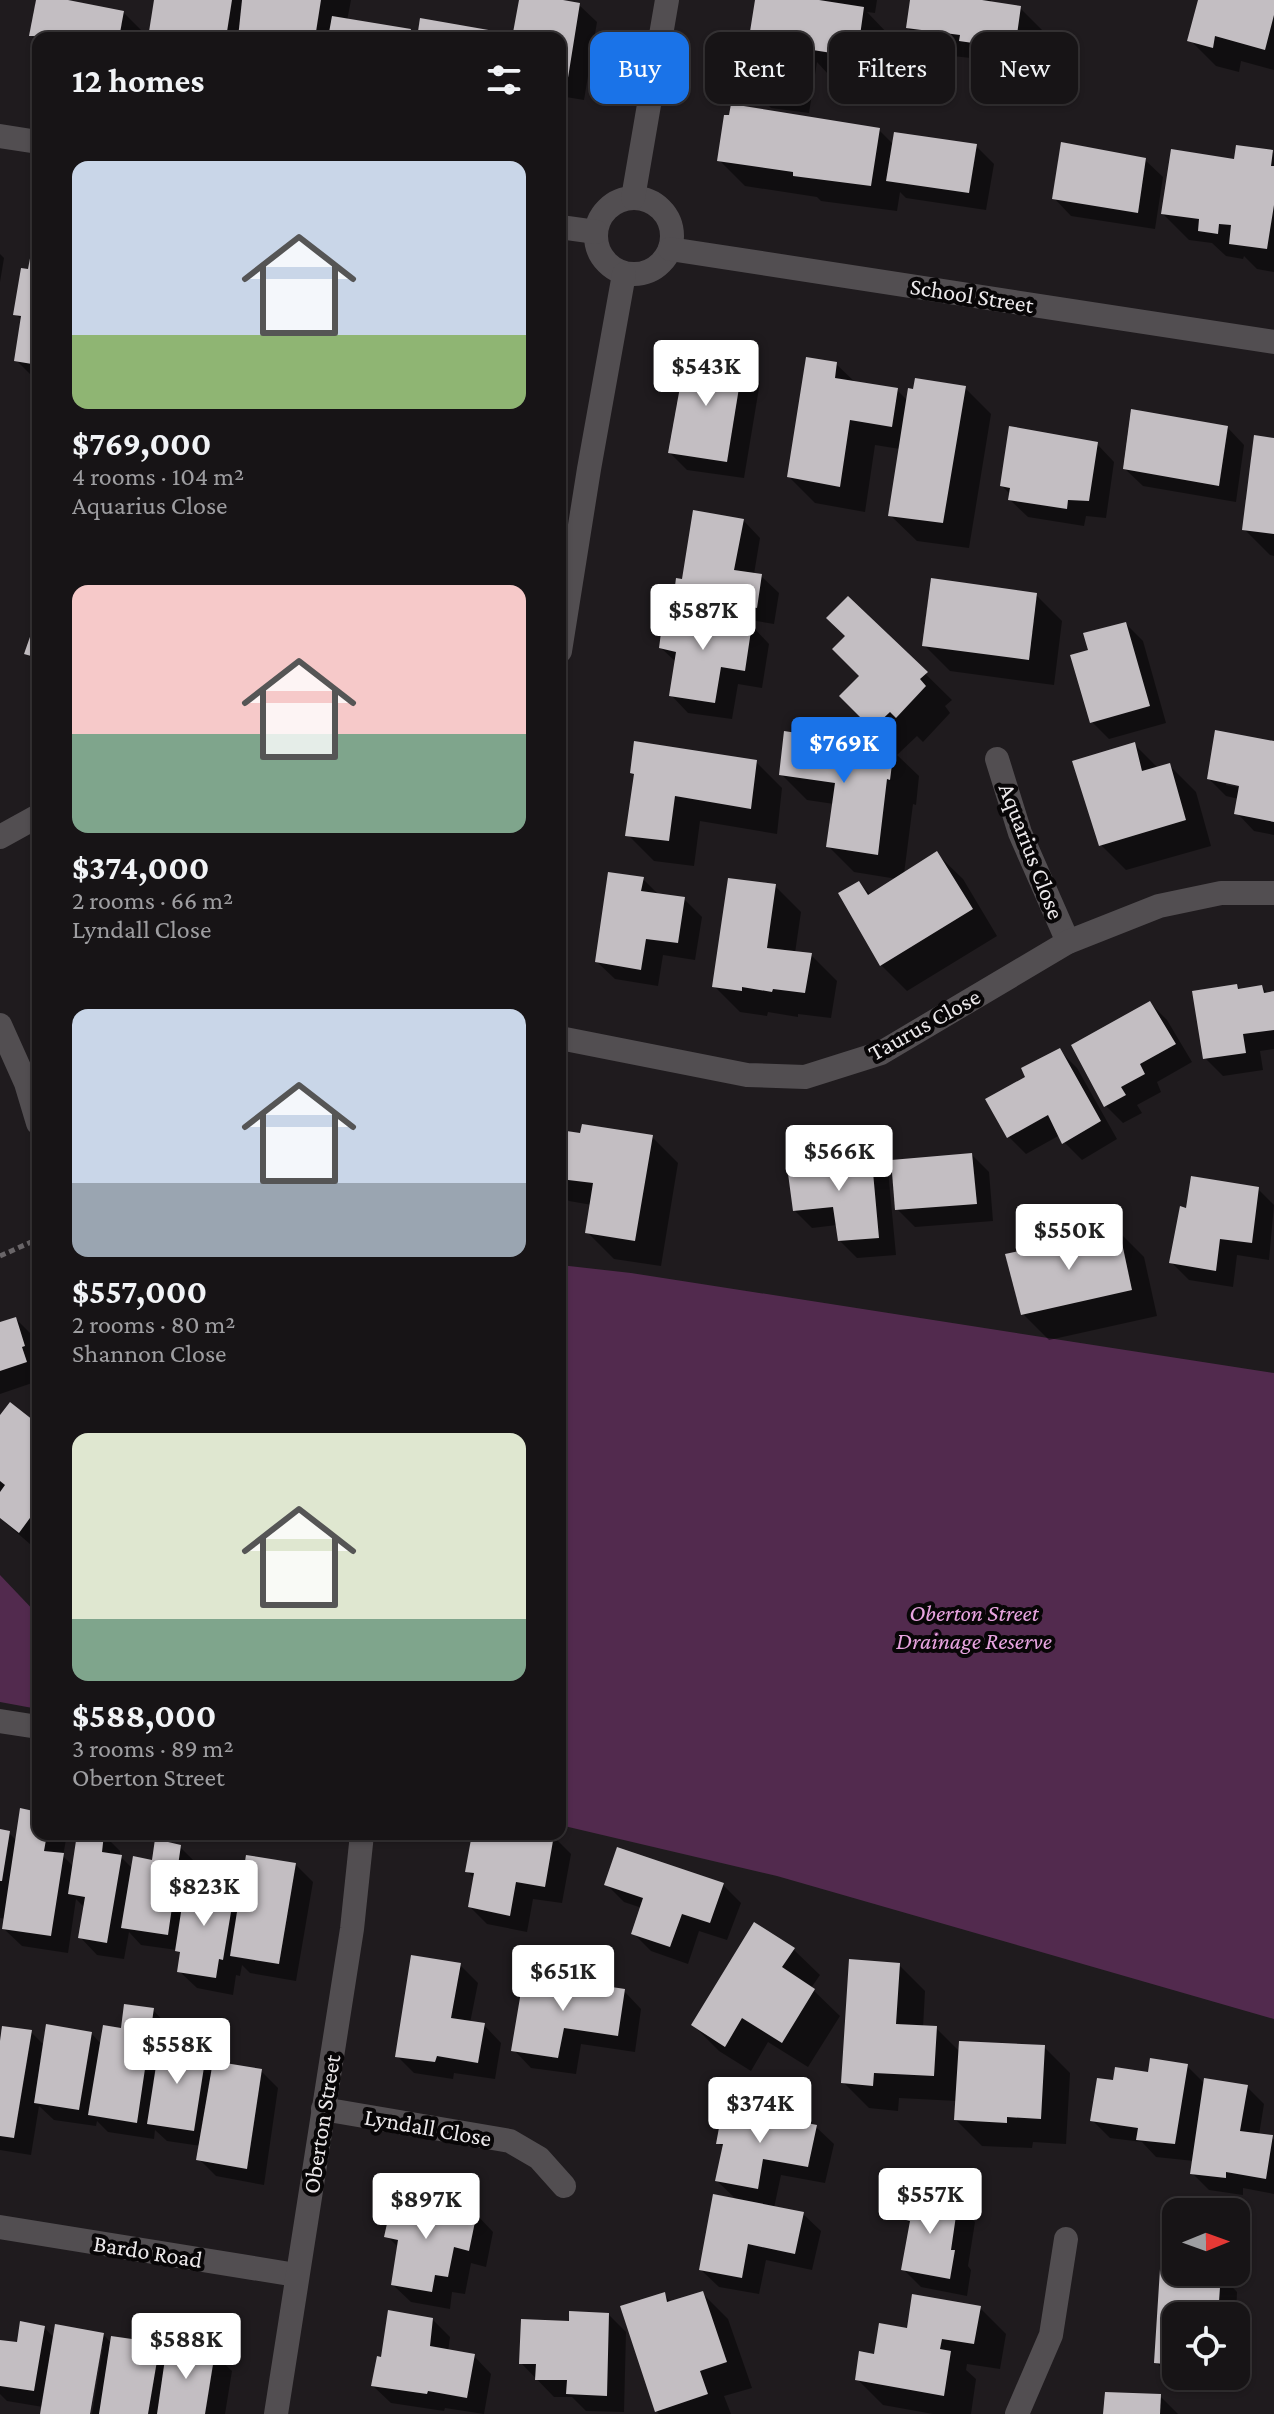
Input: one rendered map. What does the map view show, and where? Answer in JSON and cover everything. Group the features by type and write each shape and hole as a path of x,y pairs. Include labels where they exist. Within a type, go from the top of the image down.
{"street":[{"path":"633,198 667,0"},
{"path":"0,136 32,141"},
{"path":"633,198 651,202 665,214 671,231 670,249 652,270 634,275 624,274 602,258 595,241 596,232 607,208 615,203 633,198"},
{"path":"566,228 596,232"},
{"name":"School Street","path":"670,249 1274,342"},
{"path":"566,613 624,274"},
{"name":"Aquarius Close","path":"997,759 1020,833 1068,942"},
{"path":"0,837 32,819"},
{"name":"Taurus Close","path":"566,1039 747,1075 805,1077 881,1053 1068,942 1159,906 1221,893 1274,893"},
{"path":"0,1025 32,1103"},
{"path":"0,1721 32,1726"},
{"name":"Oberton Street","path":"276,2414 352,1929 361,1840"},
{"name":"Lyndall Close","path":"323,2109 510,2141 539,2158 564,2186"},
{"name":"Bardo Road","path":"0,2227 296,2275"},
{"path":"1017,2414 1051,2335 1066,2239"}],"path":[{"path":"0,1256 32,1242"}],"green space":[{"name":"Oberton Street Drainage Reserve","path":"566,1266 631,1273 1274,1373 1274,2019 777,1876 566,1826"},
{"path":"0,1575 32,1609 32,1708 0,1702"}],"building":[{"path":"36,0 68,0 124,11 120,32 32,32 32,36 29,36"},
{"path":"154,0 232,0 227,32 149,32"},
{"path":"242,0 321,0 316,32 239,32"},
{"path":"519,0 580,3 567,84 566,32 513,32"},
{"path":"755,0 819,0 864,7 860,32 829,32 829,53 813,50 813,32 750,32"},
{"path":"910,0 982,0 1021,6 1017,32 971,32 971,43 959,41 960,35 955,32 906,28"},
{"path":"1198,0 1274,0 1274,15 1265,50 1215,36 1213,48 1187,41"},
{"path":"332,16 411,29 410,32 329,32"},
{"path":"420,18 500,32 418,32"},
{"path":"731,104 880,128 871,186 793,176 793,172 717,161 724,115 729,115"},
{"path":"894,132 977,144 969,193 886,181"},
{"path":"1061,142 1146,158 1138,213 1052,199"},
{"path":"1236,145 1273,150 1274,205 1267,249 1229,244 1231,225 1219,224 1218,234 1198,231 1199,219 1161,214 1171,149 1234,159"},
{"path":"32,248 32,364 14,361 21,316 13,315 21,268 28,269"},
{"path":"686,354 743,363 727,462 668,453"},
{"path":"806,357 837,362 835,378 898,388 892,427 850,420 840,487 787,477"},
{"path":"915,378 966,386 943,523 888,516 908,388 913,389"},
{"path":"1131,409 1228,426 1219,486 1123,469"},
{"path":"1009,426 1098,442 1089,501 1068,500 1067,509 1008,500 1010,488 1000,486"},
{"path":"1254,435 1274,438 1274,534 1242,530"},
{"path":"693,510 744,519 734,570 762,574 757,608 708,599 706,607 673,602 676,578 682,579"},
{"path":"931,578 1037,593 1029,660 922,646"},
{"path":"848,596 928,672 920,679 926,686 896,718 890,712 872,729 839,696 859,676 832,649 845,636 826,618"},
{"path":"664,610 752,624 745,671 721,667 715,703 669,696 676,652 659,648"},
{"path":"1126,622 1150,706 1090,723 1070,655 1088,650 1083,633"},
{"path":"32,631 32,656 24,654"},
{"path":"1215,730 1274,741 1274,822 1234,814 1239,786 1207,779"},
{"path":"784,731 894,748 878,855 826,847 835,783 779,775"},
{"path":"634,741 757,760 751,809 675,796 669,841 625,836 634,774 630,773"},
{"path":"1135,742 1142,771 1170,763 1186,820 1099,846 1072,761"},
{"path":"937,851 973,909 880,966 838,893 859,881 868,895"},
{"path":"608,872 644,877 641,891 685,897 678,943 646,939 641,970 595,962"},
{"path":"728,878 776,884 767,948 812,953 805,993 712,987"},
{"path":"1237,984 1238,989 1262,985 1264,993 1274,991 1274,1030 1243,1034 1246,1053 1203,1059 1192,991"},
{"path":"1150,1001 1176,1044 1140,1064 1145,1074 1121,1087 1126,1095 1104,1107 1071,1045"},
{"path":"1060,1048 1101,1121 1062,1144 1048,1115 1007,1138 985,1099 1025,1077 1021,1068"},
{"path":"582,1124 653,1135 635,1241 585,1233 593,1183 566,1180 566,1131 580,1133"},
{"path":"871,1150 879,1238 838,1241 833,1207 793,1211 787,1166 834,1161 833,1154"},
{"path":"972,1153 977,1204 895,1210 891,1160"},
{"path":"1191,1176 1259,1187 1252,1243 1220,1239 1216,1271 1169,1263 1180,1206 1186,1208"},
{"path":"1119,1229 1132,1290 1021,1315 1005,1254"},
{"path":"16,1317 27,1362 0,1371 0,1322"},
{"path":"10,1402 32,1419 32,1515 19,1533 0,1518 0,1492 5,1485 0,1481 0,1415"},
{"path":"20,1808 32,1811 32,1840 46,1840 44,1851 64,1853 51,1936 2,1929"},
{"path":"0,1829 10,1831 2,1881 0,1881"},
{"path":"76,1840 103,1840 102,1852 122,1855 107,1943 78,1938 85,1897 68,1894"},
{"path":"155,1840 181,1845 168,1935 121,1928 133,1856 152,1860"},
{"path":"471,1840 553,1840 545,1887 516,1882 510,1916 468,1907 474,1873 465,1872"},
{"path":"617,1847 724,1883 710,1923 682,1914 670,1947 631,1934 643,1898 604,1885"},
{"path":"246,1855 296,1863 279,1964 230,1956"},
{"path":"186,1880 235,1888 223,1960 219,1959 216,1978 177,1972 180,1952 175,1951"},
{"path":"754,1922 795,1948 782,1967 815,1989 782,2043 742,2018 725,2047 691,2025"},
{"path":"411,1955 461,1963 451,2018 485,2023 478,2063 437,2056 435,2062 395,2057"},
{"path":"849,1959 900,1963 896,2024 937,2026 934,2076 874,2073 873,2086 841,2083"},
{"path":"524,1974 625,1989 618,2036 564,2028 558,2058 511,2051"},
{"path":"124,2004 154,2008 137,2123 88,2115 103,2025 121,2028"},
{"path":"46,2024 92,2032 79,2110 34,2103"},
{"path":"2,2026 32,2030 14,2138 0,2136"},
{"path":"160,2040 207,2048 194,2131 147,2124"},
{"path":"959,2041 1045,2045 1041,2119 1007,2117 1007,2123 954,2120"},
{"path":"1150,2058 1188,2064 1175,2144 1136,2140 1138,2128 1090,2121 1097,2078 1113,2080 1115,2067 1148,2072"},
{"path":"213,2061 262,2069 247,2169 196,2160"},
{"path":"1204,2078 1248,2085 1240,2131 1273,2135 1266,2179 1226,2172 1226,2178 1190,2174"},
{"path":"723,2106 817,2125 808,2167 763,2159 758,2189 715,2181 723,2144 716,2144"},
{"path":"713,2194 804,2212 795,2254 748,2244 742,2278 699,2270"},
{"path":"907,2194 958,2202 950,2279 901,2270 910,2221 902,2219"},
{"path":"393,2197 477,2212 469,2251 454,2247 448,2277 435,2275 432,2292 391,2285 398,2240 384,2237"},
{"path":"1160,2269 1162,2286 1220,2286 1219,2302 1162,2302 1162,2364 1154,2363"},
{"path":"703,2291 727,2362 700,2371 708,2394 655,2412 620,2306 665,2292 667,2302"},
{"path":"912,2294 981,2306 974,2344 942,2339 940,2349 951,2351 944,2396 855,2380 859,2351 874,2354 879,2323 907,2328"},
{"path":"388,2310 433,2318 430,2346 475,2354 467,2398 371,2386 377,2356 381,2357"},
{"path":"569,2311 609,2313 607,2396 566,2394 567,2380 535,2380 536,2364 519,2364 521,2319 569,2321"},
{"path":"20,2321 45,2326 34,2391 0,2386 0,2340 17,2342"},
{"path":"55,2324 104,2333 90,2414 40,2414"},
{"path":"111,2336 160,2343 148,2414 99,2414"},
{"path":"167,2345 215,2352 205,2414 157,2414"},
{"path":"1105,2392 1161,2394 1160,2414 1103,2414"}]}
